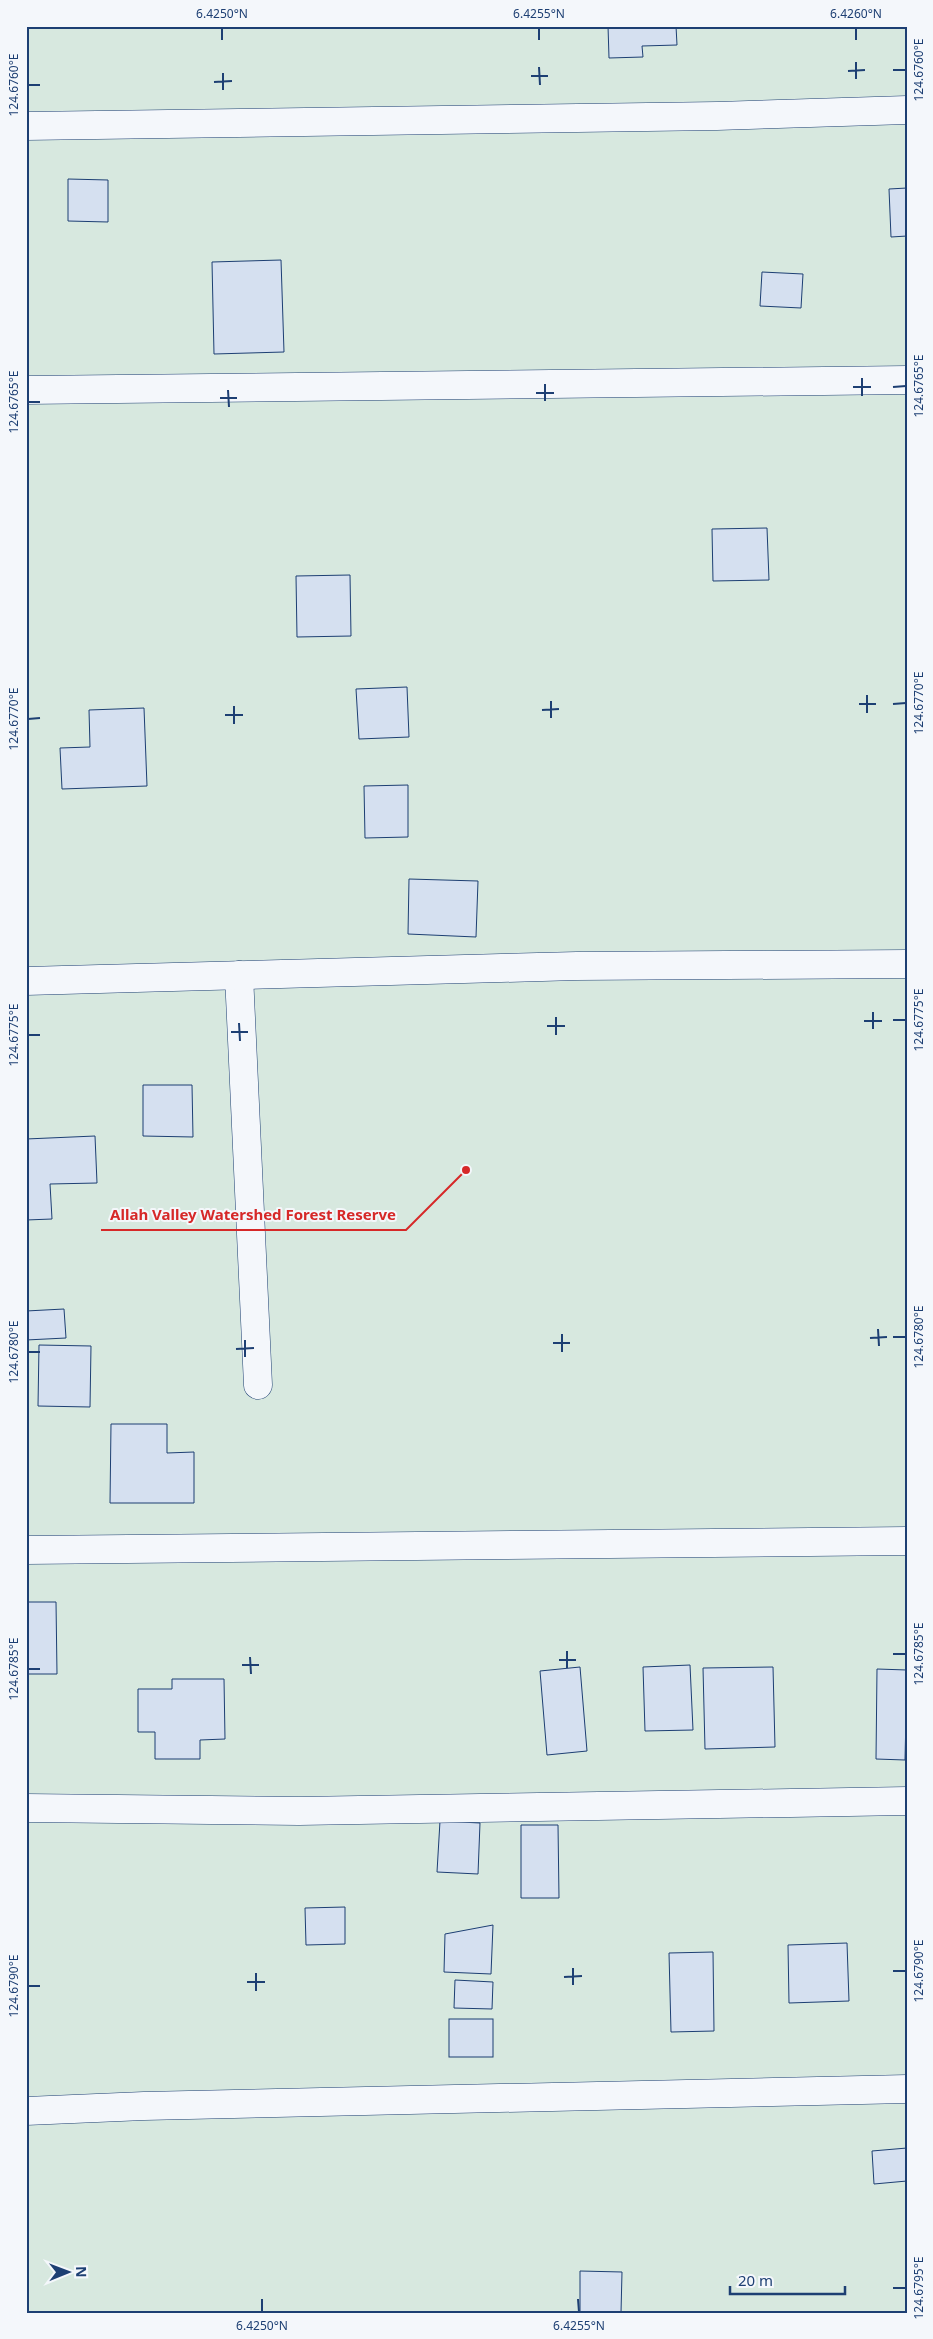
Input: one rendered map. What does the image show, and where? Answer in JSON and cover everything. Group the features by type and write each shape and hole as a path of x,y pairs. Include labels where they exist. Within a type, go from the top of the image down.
{"street":[{"path":"26,126 717,116 907,110"},
{"path":"26,390 907,380"},
{"path":"26,981 577,966 907,964"},
{"path":"239,975 258,1385"},
{"path":"26,1550 907,1541"},
{"path":"26,1808 299,1811 907,1801"},
{"path":"26,2111 144,2106 907,2089"}],"shaded area":[{"path":"26,26 907,26 907,2313 26,2313"}],"building":[{"path":"608,26 676,26 677,45 642,46 643,57 609,58"},
{"path":"68,179 108,180 108,222 68,221"},
{"path":"907,188 907,236 891,237 889,189"},
{"path":"281,260 284,352 214,354 212,262"},
{"path":"762,272 803,274 801,308 760,306"},
{"path":"767,528 769,580 713,581 712,529"},
{"path":"350,575 351,636 297,637 296,576"},
{"path":"407,687 409,737 359,739 356,689"},
{"path":"144,708 147,786 62,789 60,748 90,747 89,710"},
{"path":"408,785 408,837 365,838 364,786"},
{"path":"409,879 478,881 476,937 408,934"},
{"path":"143,1085 192,1085 193,1137 143,1136"},
{"path":"95,1136 97,1183 50,1184 52,1219 26,1220 26,1139"},
{"path":"64,1309 66,1338 26,1340 26,1311"},
{"path":"39,1345 91,1346 90,1407 38,1406"},
{"path":"111,1424 167,1424 167,1453 194,1452 194,1503 110,1503"},
{"path":"26,1602 56,1602 57,1674 26,1674"},
{"path":"690,1665 693,1730 645,1731 643,1667"},
{"path":"580,1667 587,1751 547,1755 540,1671"},
{"path":"773,1667 775,1747 705,1749 703,1668"},
{"path":"877,1669 907,1670 905,1760 876,1759"},
{"path":"172,1679 224,1679 225,1739 200,1740 200,1759 155,1759 155,1732 138,1732 138,1689 172,1689"},
{"path":"440,1821 480,1823 478,1874 437,1872"},
{"path":"521,1825 558,1825 559,1898 521,1898"},
{"path":"345,1907 345,1944 306,1945 305,1908"},
{"path":"493,1925 491,1974 444,1972 445,1934"},
{"path":"847,1943 849,2001 789,2003 788,1945"},
{"path":"713,1952 714,2031 671,2032 669,1953"},
{"path":"455,1980 493,1982 492,2009 454,2008"},
{"path":"449,2019 493,2019 493,2057 449,2057"},
{"path":"907,2148 907,2181 874,2184 872,2151"},
{"path":"580,2271 622,2272 621,2313 580,2313"}],"place":[{"name":"Allah Valley Watershed Forest Reserve","path":"466,1170"}]}
